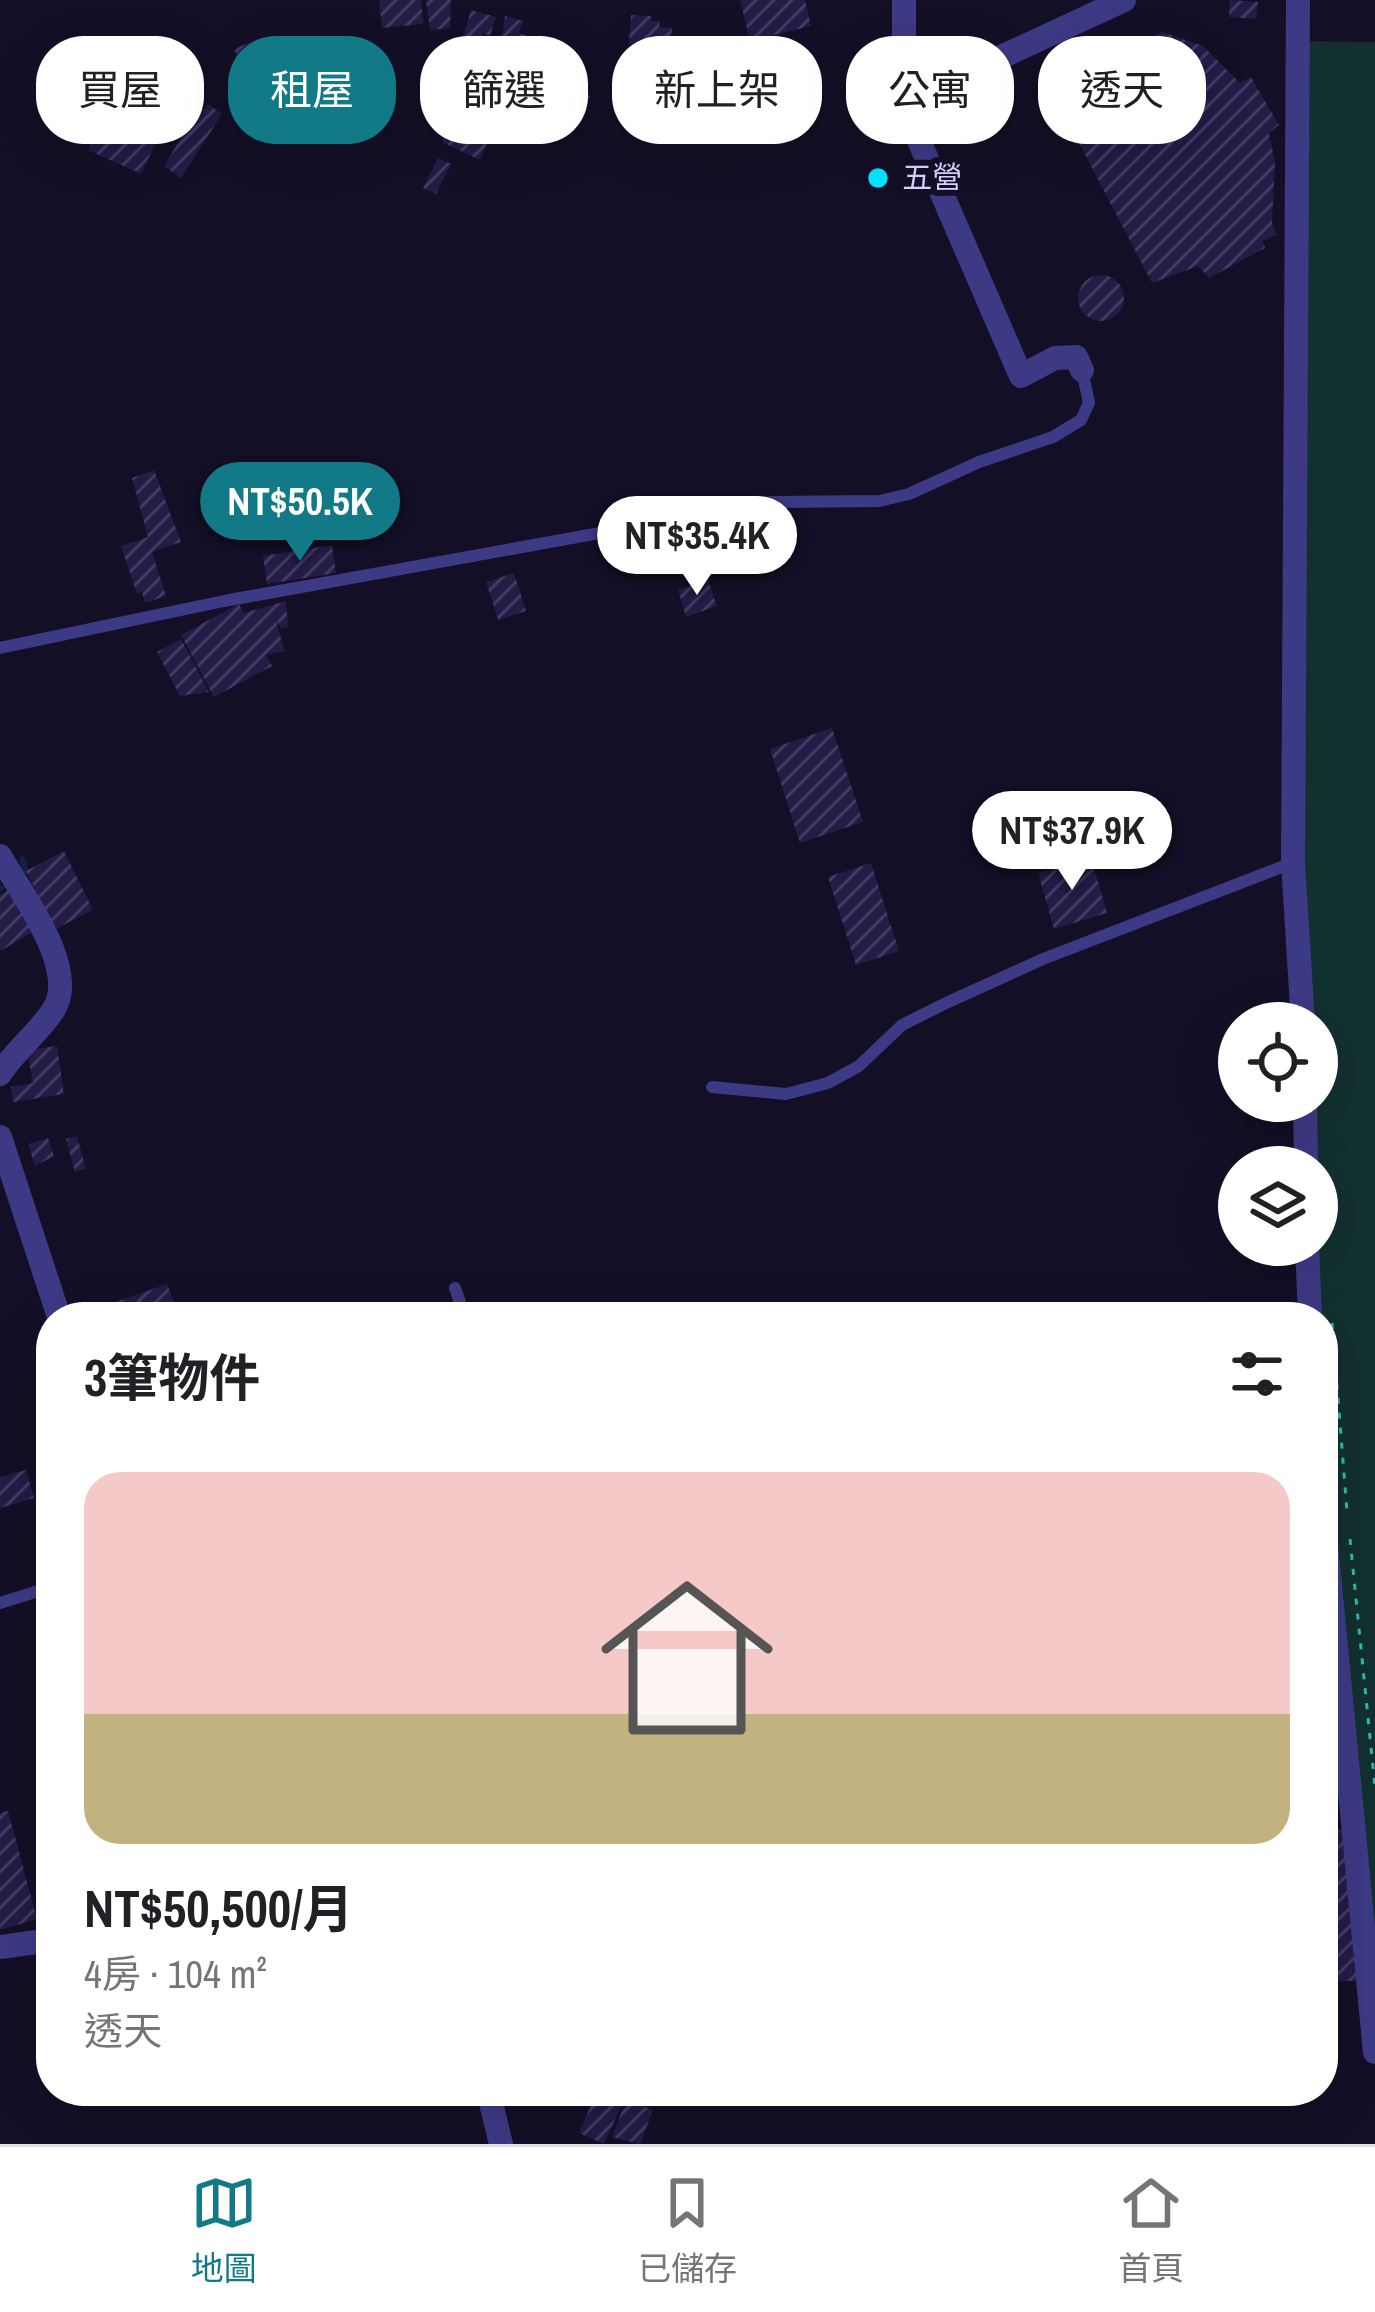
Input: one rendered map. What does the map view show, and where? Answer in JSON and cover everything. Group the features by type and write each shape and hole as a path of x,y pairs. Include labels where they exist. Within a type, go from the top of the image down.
{"street":[{"path":"904,0 904,36"},
{"path":"1014,51 1124,0"},
{"path":"1298,0 1293,863 1302,1002"},
{"path":"920,144 1021,376 1066,356 1076,357 1082,370"},
{"path":"0,856 59,961 62,986 55,1007 0,1074"},
{"path":"0,1138 54,1302"},
{"path":"1319,1266 1321,1302"},
{"path":"1338,1600 1375,2052"},
{"path":"0,1947 36,1942"},
{"path":"492,2106 501,2144"}],"lane":[{"path":"0,648 224,601 771,502 879,501 909,494 979,461 1053,437 1081,420 1089,403 1082,370"},
{"path":"712,1087 786,1094 828,1083 859,1066 902,1025 946,1003 1043,959 1293,863"},
{"path":"455,1288 460,1302"},
{"path":"0,1603 36,1592"}],"path":[{"path":"1350,1540 1375,1787"}],"green space":[{"path":"1297,41 1375,42 1375,1930 1338,1569 1338,1302 1313,1302 1316,1266 1338,1266 1338,1146 1317,1146 1317,1122 1338,1122 1338,1002 1305,1002"}],"building":[{"path":"379,0 421,0 423,24 382,28"},
{"path":"426,0 451,0 450,28 430,30"},
{"path":"740,0 805,0 811,26 749,36"},
{"path":"1230,0 1258,2 1256,19 1229,17"},
{"path":"471,10 496,17 490,36 463,36"},
{"path":"631,15 651,16 651,21 660,21 659,27 672,28 671,36 630,36"},
{"path":"505,16 523,21 519,33 528,36 502,36"},
{"path":"1206,49 1240,83 1251,77 1279,125 1269,133 1275,162 1272,222 1276,235 1263,241 1265,248 1209,278 1198,266 1152,283 1080,144 1206,144"},
{"path":"208,104 222,114 204,142"},
{"path":"91,144 155,144 141,174 88,150"},
{"path":"177,144 203,144 181,178 164,166"},
{"path":"446,144 487,144 480,160"},
{"path":"438,158 451,164 436,194 423,188"},
{"path":"1101,275 1117,282 1124,298 1117,314 1101,321 1085,314 1078,298 1085,282"},
{"path":"154,470 181,542 152,552 166,596 145,603 142,592 137,594 121,546 148,537 132,478"},
{"path":"332,545 336,573 267,584 263,556"},
{"path":"514,573 526,611 498,620 486,582"},
{"path":"708,580 717,606 686,617 678,590"},
{"path":"286,601 288,627 281,629 276,619 284,651 266,655 272,666 214,697 181,635 239,604 244,613"},
{"path":"181,639 209,692 180,696 157,652"},
{"path":"832,728 863,822 800,843 770,749"},
{"path":"64,851 93,910 55,929 26,871"},
{"path":"1091,858 1107,913 1054,929 1038,873"},
{"path":"871,863 899,951 856,965 828,877"},
{"path":"8,890 33,932 0,951 0,895"},
{"path":"57,1046 64,1094 13,1102 11,1087 33,1083 27,1050"},
{"path":"77,1136 86,1169 75,1172 66,1139"},
{"path":"48,1138 54,1156 35,1166 28,1144"},
{"path":"167,1284 174,1302 116,1302"},
{"path":"26,1470 34,1498 0,1508 0,1477"},
{"path":"8,1811 36,1919 0,1930 0,1813"},
{"path":"1345,1829 1357,1981 1338,1981 1338,1830"},
{"path":"590,2106 621,2106 604,2144 579,2133"},
{"path":"624,2106 653,2110 640,2144 612,2137"}],"waterway":[{"path":"22,859 26,871"}],"place":[{"name":"五營","path":"878,178"}]}
